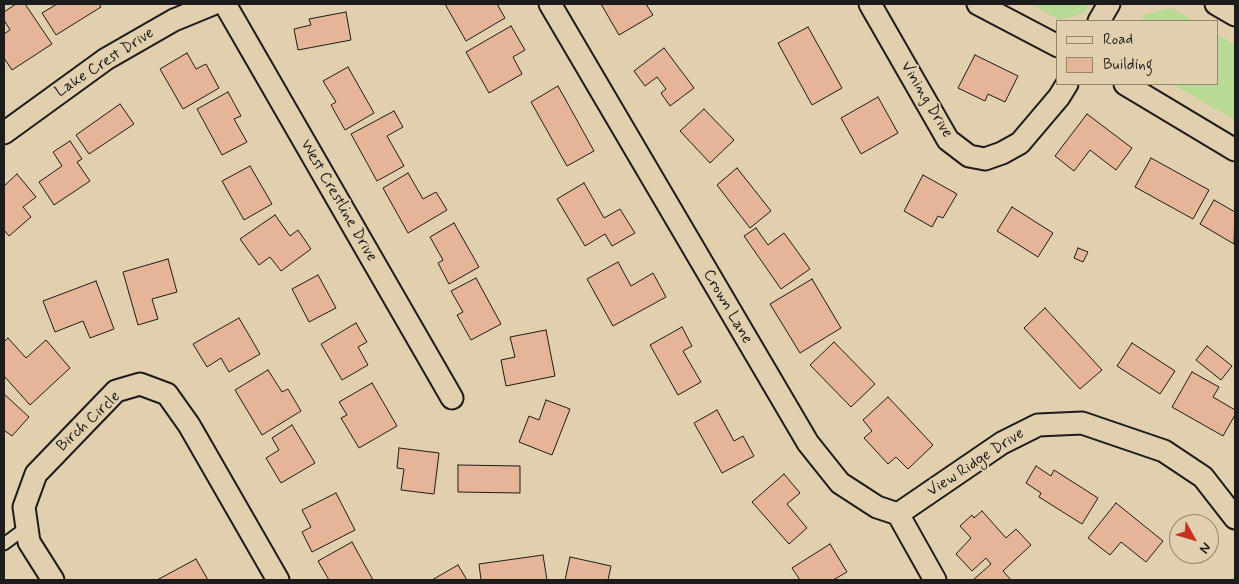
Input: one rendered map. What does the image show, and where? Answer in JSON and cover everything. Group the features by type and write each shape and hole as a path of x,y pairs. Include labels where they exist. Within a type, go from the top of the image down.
{"street":[{"name":"Lake Crest Drive","path":"4,133 106,59 174,20 213,4"},
{"name":"West Crestline Drive","path":"225,4 452,398"},
{"name":"Crown Lane","path":"550,4 808,444 840,483 877,507 898,514"},
{"name":"Vining Drive","path":"870,4 948,140 969,156 985,159 1002,153 1020,143 1059,97 1066,85"},
{"path":"978,4 1056,45"},
{"path":"1101,20 1109,4"},
{"path":"1216,4 1235,15"},
{"path":"1126,85 1235,150"},
{"name":"Birch Circle","path":"53,580 29,542 24,507 36,474 116,392 140,384 167,394 173,402 189,426 278,580"},
{"name":"View Ridge Drive","path":"898,514 1002,442 1038,425 1082,423 1164,451 1203,477 1235,518"},
{"path":"898,514 935,580"}],"lane":[{"path":"4,544 27,527"}],"green space":[{"path":"1030,4 1089,4 1084,13 1060,20"},
{"path":"1171,8 1192,20 1142,20 1145,14"},
{"path":"1219,36 1235,45 1235,120 1174,85 1219,85"}],"building":[{"path":"16,4 25,4 52,44 12,70 4,58 4,34 10,30 4,20 4,12"},
{"path":"57,4 99,4 101,7 56,35 42,13"},
{"path":"445,4 497,4 505,18 466,41"},
{"path":"601,4 646,4 653,15 619,35"},
{"path":"346,12 351,40 298,50 294,29 311,25 309,19"},
{"path":"511,26 525,50 513,57 522,74 489,93 466,52"},
{"path":"808,27 842,88 812,105 778,43"},
{"path":"664,48 694,88 670,106 661,93 666,89 657,77 645,86 634,71"},
{"path":"187,53 196,69 206,64 219,88 183,109 160,69"},
{"path":"975,55 1018,76 1005,102 988,94 985,101 958,88"},
{"path":"348,67 374,113 345,130 331,105 336,102 323,81"},
{"path":"558,86 594,151 567,166 531,102"},
{"path":"228,92 241,116 234,119 247,142 222,155 197,109"},
{"path":"878,97 898,133 861,154 841,118"},
{"path":"120,104 134,124 89,154 76,135"},
{"path":"704,109 734,140 710,163 680,131"},
{"path":"394,111 403,127 387,136 404,166 377,181 351,134"},
{"path":"1087,114 1132,148 1116,170 1090,150 1074,171 1055,156"},
{"path":"70,141 82,159 77,162 90,181 54,205 39,182 62,166 53,152"},
{"path":"1151,158 1209,190 1193,219 1135,187"},
{"path":"250,166 272,204 244,220 222,181"},
{"path":"737,168 771,211 750,228 717,185"},
{"path":"408,173 423,199 436,192 447,210 408,233 383,188"},
{"path":"17,174 36,197 23,207 31,217 9,236 4,230 4,186"},
{"path":"923,175 957,194 943,218 938,216 932,227 904,211"},
{"path":"584,183 604,218 620,209 635,233 612,246 605,234 585,246 557,199"},
{"path":"1214,200 1235,212 1234,244 1200,224"},
{"path":"1012,207 1053,233 1038,257 997,231"},
{"path":"275,215 290,236 298,230 311,249 281,271 270,257 259,265 240,239"},
{"path":"454,223 479,267 449,284 438,263 443,260 430,237"},
{"path":"756,228 768,245 784,233 810,269 781,289 744,236"},
{"path":"1078,248 1088,252 1083,262 1074,258"},
{"path":"168,259 177,292 152,299 158,319 138,325 123,272"},
{"path":"618,262 631,286 653,273 666,297 613,326 587,279"},
{"path":"318,275 336,308 309,322 292,289"},
{"path":"476,278 501,324 471,340 457,315 463,312 451,291"},
{"path":"812,279 841,328 800,353 770,304"},
{"path":"96,281 114,329 90,338 83,321 55,332 43,301"},
{"path":"1045,308 1102,370 1080,389 1024,328"},
{"path":"239,318 260,354 229,372 221,358 207,367 193,344"},
{"path":"356,323 367,342 358,347 368,365 342,380 321,344"},
{"path":"682,327 692,346 683,351 701,382 678,395 650,345"},
{"path":"546,330 555,376 506,386 501,360 515,357 510,337"},
{"path":"8,338 26,358 46,340 70,368 30,405 4,376 4,342"},
{"path":"834,342 875,384 851,407 810,365"},
{"path":"1132,343 1175,371 1160,394 1117,366"},
{"path":"1207,346 1232,366 1221,380 1196,360"},
{"path":"268,370 282,392 288,389 301,411 262,435 235,390"},
{"path":"1192,372 1219,387 1213,397 1235,410 1235,415 1223,436 1172,407"},
{"path":"372,383 397,426 359,448 341,418 347,415 339,402"},
{"path":"4,394 29,417 12,436 4,430"},
{"path":"888,397 933,445 908,469 896,457 888,464 864,438 872,431 863,420"},
{"path":"546,400 570,409 552,455 519,442 529,416 539,420"},
{"path":"717,410 734,441 743,436 754,456 722,473 694,423"},
{"path":"292,425 315,463 281,483 266,458 279,450 272,438"},
{"path":"399,448 439,453 434,494 401,490 404,469 397,468"},
{"path":"458,465 520,466 520,493 458,492"},
{"path":"1036,466 1051,476 1054,470 1098,498 1082,524 1039,497 1041,493 1026,483"},
{"path":"784,474 800,493 787,504 807,528 789,544 752,502"},
{"path":"336,493 355,530 312,552 302,532 311,527 302,510"},
{"path":"1116,503 1163,541 1146,562 1121,542 1110,555 1088,538"},
{"path":"982,511 1006,538 1016,529 1031,545 1003,571 1011,580 973,580 991,564 986,558 972,571 956,554 971,538 960,526 972,515 974,518"},
{"path":"352,542 373,580 329,580 318,561"},
{"path":"830,544 847,572 833,580 800,580 792,568"},
{"path":"543,555 547,580 481,580 479,564"},
{"path":"570,557 611,566 608,580 565,580"},
{"path":"196,559 208,580 157,580"},
{"path":"458,565 467,580 432,580"}]}
